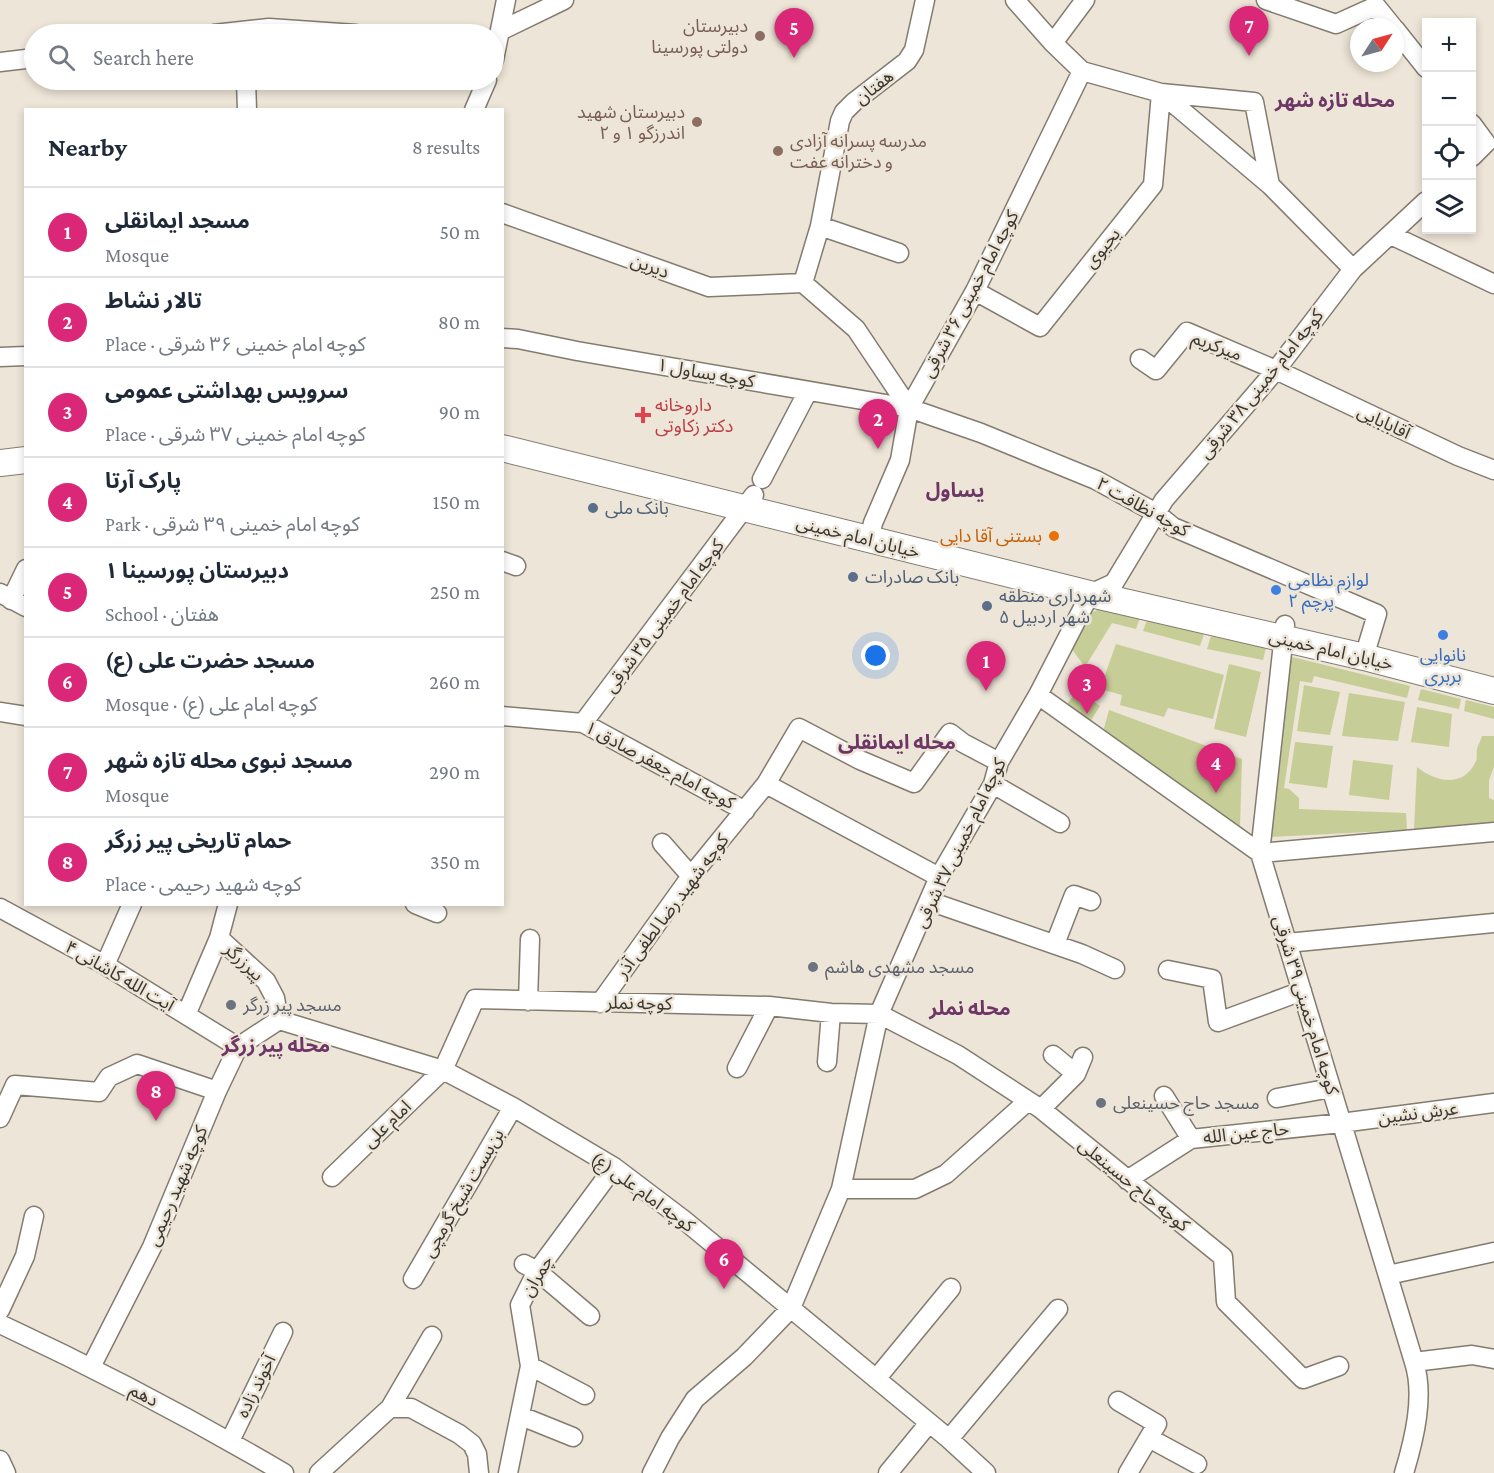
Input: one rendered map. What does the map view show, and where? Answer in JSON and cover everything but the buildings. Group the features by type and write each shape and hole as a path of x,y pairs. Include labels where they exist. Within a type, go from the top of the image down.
{"main road":[{"name":"خیابان امام خمینی","path":"504,448 871,531 1090,594 1284,632 1366,651 1494,691"},
{"path":"0,463 24,460"}],"street":[{"path":"501,24 506,0"},
{"path":"504,29 564,0"},
{"name":"هفتان","path":"804,283 820,226 840,121 844,112 854,102 907,61 914,50 925,0"},
{"path":"1015,0 1053,43 1082,70 1161,93 1254,102 1270,185"},
{"path":"1053,43 1085,0"},
{"path":"1266,0 1336,24 1376,6 1386,18"},
{"path":"1404,40 1422,63"},
{"path":"0,62 24,59"},
{"name":"کوچه امام خمینی ۳۶ شرقی","path":"871,531 900,459 909,408 975,291 1082,70"},
{"path":"246,90 247,108"},
{"path":"475,108 483,90"},
{"path":"1161,93 1270,185 1353,269"},
{"name":"یحیوی","path":"975,291 1040,327 1153,184 1161,93"},
{"path":"1476,129 1486,143 1476,153"},
{"name":"کوچه امام خمینی ۳۸ شرقی","path":"1090,594 1114,583 1164,500 1276,370 1353,269 1422,205"},
{"name":"دیرین","path":"504,214 709,287 804,283"},
{"path":"820,226 899,253"},
{"path":"1391,235 1494,284"},
{"path":"804,283 856,329 909,408"},
{"name":"میرکریم","path":"1140,359 1156,370 1187,332 1276,370"},
{"name":"کوچه یساول ۱","path":"504,338 909,408"},
{"path":"0,357 24,356"},
{"name":"آقابابایی","path":"1276,370 1458,456 1494,470"},
{"path":"762,479 808,391"},
{"name":"کوچه نظافت ۲","path":"909,408 981,433 1096,480 1156,513 1173,527 1377,614 1366,651"},
{"name":"کوچه امام خمینی ۳۵ شرقی","path":"584,723 749,502"},
{"path":"12,600 24,573"},
{"name":"کوچه امام خمینی ۳۷ شرقی","path":"791,1308 841,1188 879,1014 939,877 993,784 999,762 1038,695 1090,594"},
{"name":"کوچه امام خمینی ۳۹ شرقی","path":"1284,632 1260,853 1419,1378 1414,1441 1404,1473"},
{"path":"1038,695 1260,853 1494,832"},
{"path":"0,712 24,716"},
{"name":"کوچه امام جعفر صادق ۱","path":"504,716 584,723 745,811"},
{"name":"کوچه شهید رضا لطفی آذر","path":"600,1003 691,876 766,784 799,728 860,760 914,783 950,733 963,743 999,762"},
{"path":"766,784 939,877"},
{"path":"993,784 1060,823"},
{"path":"662,843 691,876"},
{"path":"1054,944 1074,895 1091,901"},
{"path":"929,901 1082,954 1115,969"},
{"path":"105,965 131,906"},
{"name":"پیرزرگر","path":"227,906 219,938 266,981 275,998 279,1020"},
{"path":"420,906 437,913"},
{"name":"آیت الله کاشانی ۴","path":"0,908 105,965 238,1047"},
{"path":"1287,943 1494,923"},
{"path":"186,1015 219,938"},
{"path":"528,1001 531,939"},
{"path":"1168,970 1212,979 1218,1022 1302,991"},
{"name":"کوچه نملر","path":"443,1070 476,999 769,1006 831,1013 879,1014"},
{"path":"737,1068 769,1006"},
{"path":"827,1062 831,1013"},
{"name":"کوچه حاج حسینعلی","path":"879,1014 958,1055 1034,1105 1223,1257 1226,1302 1303,1379 1339,1366"},
{"path":"238,1047 279,1020"},
{"name":"کوچه امام علی (ع)","path":"279,1020 443,1070 513,1107 614,1167 684,1220 791,1308 949,1439 986,1473"},
{"name":"کوچه شهید رحیمی","path":"91,1366 152,1247 217,1091 238,1047"},
{"path":"1053,1055 1076,1074"},
{"path":"841,1188 915,1189 945,1173 1076,1074 1083,1057"},
{"path":"0,1118 15,1085 99,1092 109,1077 137,1064 217,1091"},
{"name":"امام علی","path":"332,1177 443,1070"},
{"path":"1277,1098 1331,1089"},
{"path":"1164,1096 1191,1139"},
{"name":"عرش نشین","path":"1341,1123 1494,1103"},
{"name":"بن‌بست شیخ گرمچی","path":"413,1279 513,1107"},
{"name":"حاج عین الله","path":"1127,1180 1191,1139 1341,1123"},
{"name":"چمران","path":"508,1473 530,1366 520,1305 531,1268 614,1167"},
{"path":"0,1310 25,1256 34,1216"},
{"path":"1388,1275 1494,1252"},
{"path":"531,1268 590,1316"},
{"path":"876,1379 951,1288"},
{"path":"652,1473 694,1399 744,1357 791,1308"},
{"path":"949,1439 1058,1310"},
{"name":"دهم","path":"0,1324 91,1366 230,1441 274,1470"},
{"name":"آخوند زاده","path":"230,1441 283,1332"},
{"path":"319,1473 390,1408 432,1336"},
{"path":"1414,1362 1472,1355 1494,1359"},
{"path":"530,1366 585,1395"},
{"path":"1118,1401 1157,1424 1128,1473"},
{"path":"390,1408 411,1408 459,1434 472,1444 477,1454 479,1473"},
{"path":"521,1416 573,1437"},
{"path":"888,1473 929,1423"},
{"path":"1149,1437 1197,1464"}],"green space":[{"path":"1104,609 1140,618 1136,629 1112,623 1085,667 1071,648 1087,618 1097,610"},
{"path":"1147,620 1204,634 1200,646 1143,631"},
{"path":"1211,636 1266,648 1263,660 1207,649"},
{"path":"1116,644 1224,675 1213,719 1168,708 1164,717 1120,705 1122,695 1100,689"},
{"path":"1288,656 1410,686 1407,698 1314,676 1312,683 1300,681 1284,788 1289,789 1299,798 1299,809 1406,813 1407,830 1271,837"},
{"path":"1229,664 1261,672 1246,737 1214,729"},
{"path":"1304,685 1340,692 1330,735 1297,731"},
{"path":"1421,689 1461,699 1459,709 1418,700"},
{"path":"1078,690 1100,706 1090,722 1067,704"},
{"path":"1349,693 1405,702 1398,741 1342,736"},
{"path":"1466,700 1494,707 1494,719 1464,711"},
{"path":"1417,707 1452,714 1449,747 1411,742"},
{"path":"1109,710 1242,759 1240,828 1103,732"},
{"path":"1482,736 1494,736 1494,767 1489,780 1489,798 1494,800 1494,822 1414,829 1417,767 1439,779 1463,777 1476,761 1477,749"},
{"path":"1295,742 1333,746 1327,788 1289,783"},
{"path":"1353,760 1393,765 1389,800 1349,795"}],"place":[{"name":"دبیرستان دولتی پورسینا","path":"760,36"},
{"name":"مسجد نبوی محله تازه شهر","path":"1249,56"},
{"name":"دبیرستان پورسینا ۱","path":"794,58"},
{"name":"دبیرستان شهید اندرزگو ۱ و ۲","path":"697,122"},
{"name":"مدرسه پسرانه آزادی و دخترانه عفت","path":"778,151"},
{"name":"داروخانه دکتر زکاوتی","path":"643,415"},
{"name":"تالار نشاط","path":"878,449"},
{"name":"بانک ملی","path":"593,508"},
{"name":"بستنی آقا دایی","path":"1054,536"},
{"name":"بانک صادرات","path":"853,577"},
{"name":"لوازم نظامی پرچم ۲","path":"1276,590"},
{"name":"شهرداری منطقه ۵ شهر اردبیل","path":"987,606"},
{"name":"نانوایی بربری","path":"1443,635"},
{"name":"مسجد ایمانقلی","path":"986,691"},
{"name":"سرویس بهداشتی عمومی","path":"1087,714"},
{"name":"پارک آرتا","path":"1216,793"},
{"name":"مسجد مشهدی هاشم","path":"813,967"},
{"name":"مسجد پیر زرگر","path":"231,1005"},
{"name":"مسجد حاج حسینعلی","path":"1101,1103"},
{"name":"حمام تاریخی پیر زرگر","path":"156,1121"},
{"name":"مسجد حضرت علی (ع)","path":"724,1289"}],"district":[{"name":"محله تازه شهر","path":"1335,100"},
{"name":"یساول","path":"955,490"},
{"name":"محله ایمانقلی","path":"897,742"},
{"name":"محله نملر","path":"970,1008"},
{"name":"محله پیر زرگر","path":"276,1045"}]}
